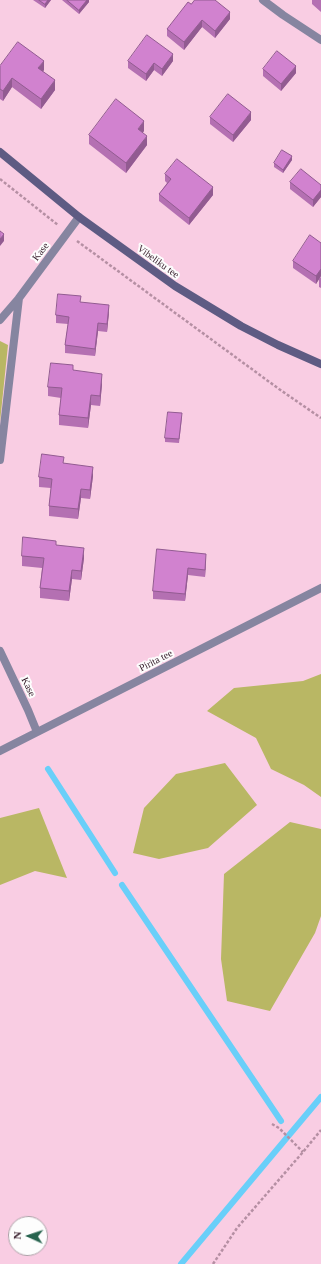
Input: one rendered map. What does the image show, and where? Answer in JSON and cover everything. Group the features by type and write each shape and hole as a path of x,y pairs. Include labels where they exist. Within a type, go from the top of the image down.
{"street":[{"path":"263,0 321,40"},
{"name":"Vibeliku tee","path":"0,152 79,217 174,286 240,326 321,364"},
{"name":"Kase","path":"0,320 19,298 79,217"},
{"path":"0,460 19,298"},
{"name":"Pirita tee","path":"0,751 321,588"},
{"name":"Kase","path":"0,651 37,732"}],"path":[{"path":"0,179 68,233 279,389 321,418"},
{"path":"272,1124 279,1128 303,1152"},
{"path":"213,1264 237,1228 321,1130"}],"shaded area":[{"path":"0,341 8,345 0,422"},
{"path":"321,674 321,797 304,785 271,769 256,738 207,711 234,688 303,681"},
{"path":"225,763 257,805 208,848 159,859 133,853 144,808 176,774"},
{"path":"39,808 67,878 35,871 0,885 0,818"},
{"path":"290,822 321,829 321,916 315,933 270,1011 227,1001 221,959 224,874"}],"building":[{"path":"39,0 48,0 45,4"},
{"path":"67,0 87,0 79,10"},
{"path":"195,0 215,0 230,12 215,31 202,20 184,42 167,29 188,2 191,4"},
{"path":"147,35 173,54 162,69 154,63 146,74 128,61"},
{"path":"18,42 44,61 38,68 55,80 41,99 12,78 3,91 0,89 0,66"},
{"path":"277,51 296,66 281,84 263,69"},
{"path":"228,94 251,112 233,135 210,117"},
{"path":"116,99 144,121 138,129 147,136 126,163 89,135"},
{"path":"282,150 292,156 283,170 274,163"},
{"path":"177,159 213,187 189,218 159,194 171,179 165,174"},
{"path":"301,169 321,185 321,190 313,200 290,182"},
{"path":"0,231 4,234 0,239"},
{"path":"310,235 321,243 321,269 316,276 293,261"},
{"path":"58,294 81,296 80,302 109,305 107,324 98,323 95,349 65,345 69,317 56,315"},
{"path":"51,363 73,365 73,370 102,374 100,396 91,395 88,418 59,415 62,388 48,387"},
{"path":"168,412 182,413 179,439 165,438"},
{"path":"42,454 64,457 63,463 93,467 90,490 81,489 78,509 49,506 52,479 39,477"},
{"path":"23,537 56,541 56,545 84,548 81,571 72,570 69,591 40,588 44,558 22,556"},
{"path":"157,549 206,554 205,570 188,568 185,594 153,591"}],"waterway":[{"path":"48,769 115,873"},
{"path":"122,885 281,1121"},
{"path":"181,1264 321,1097"}]}
